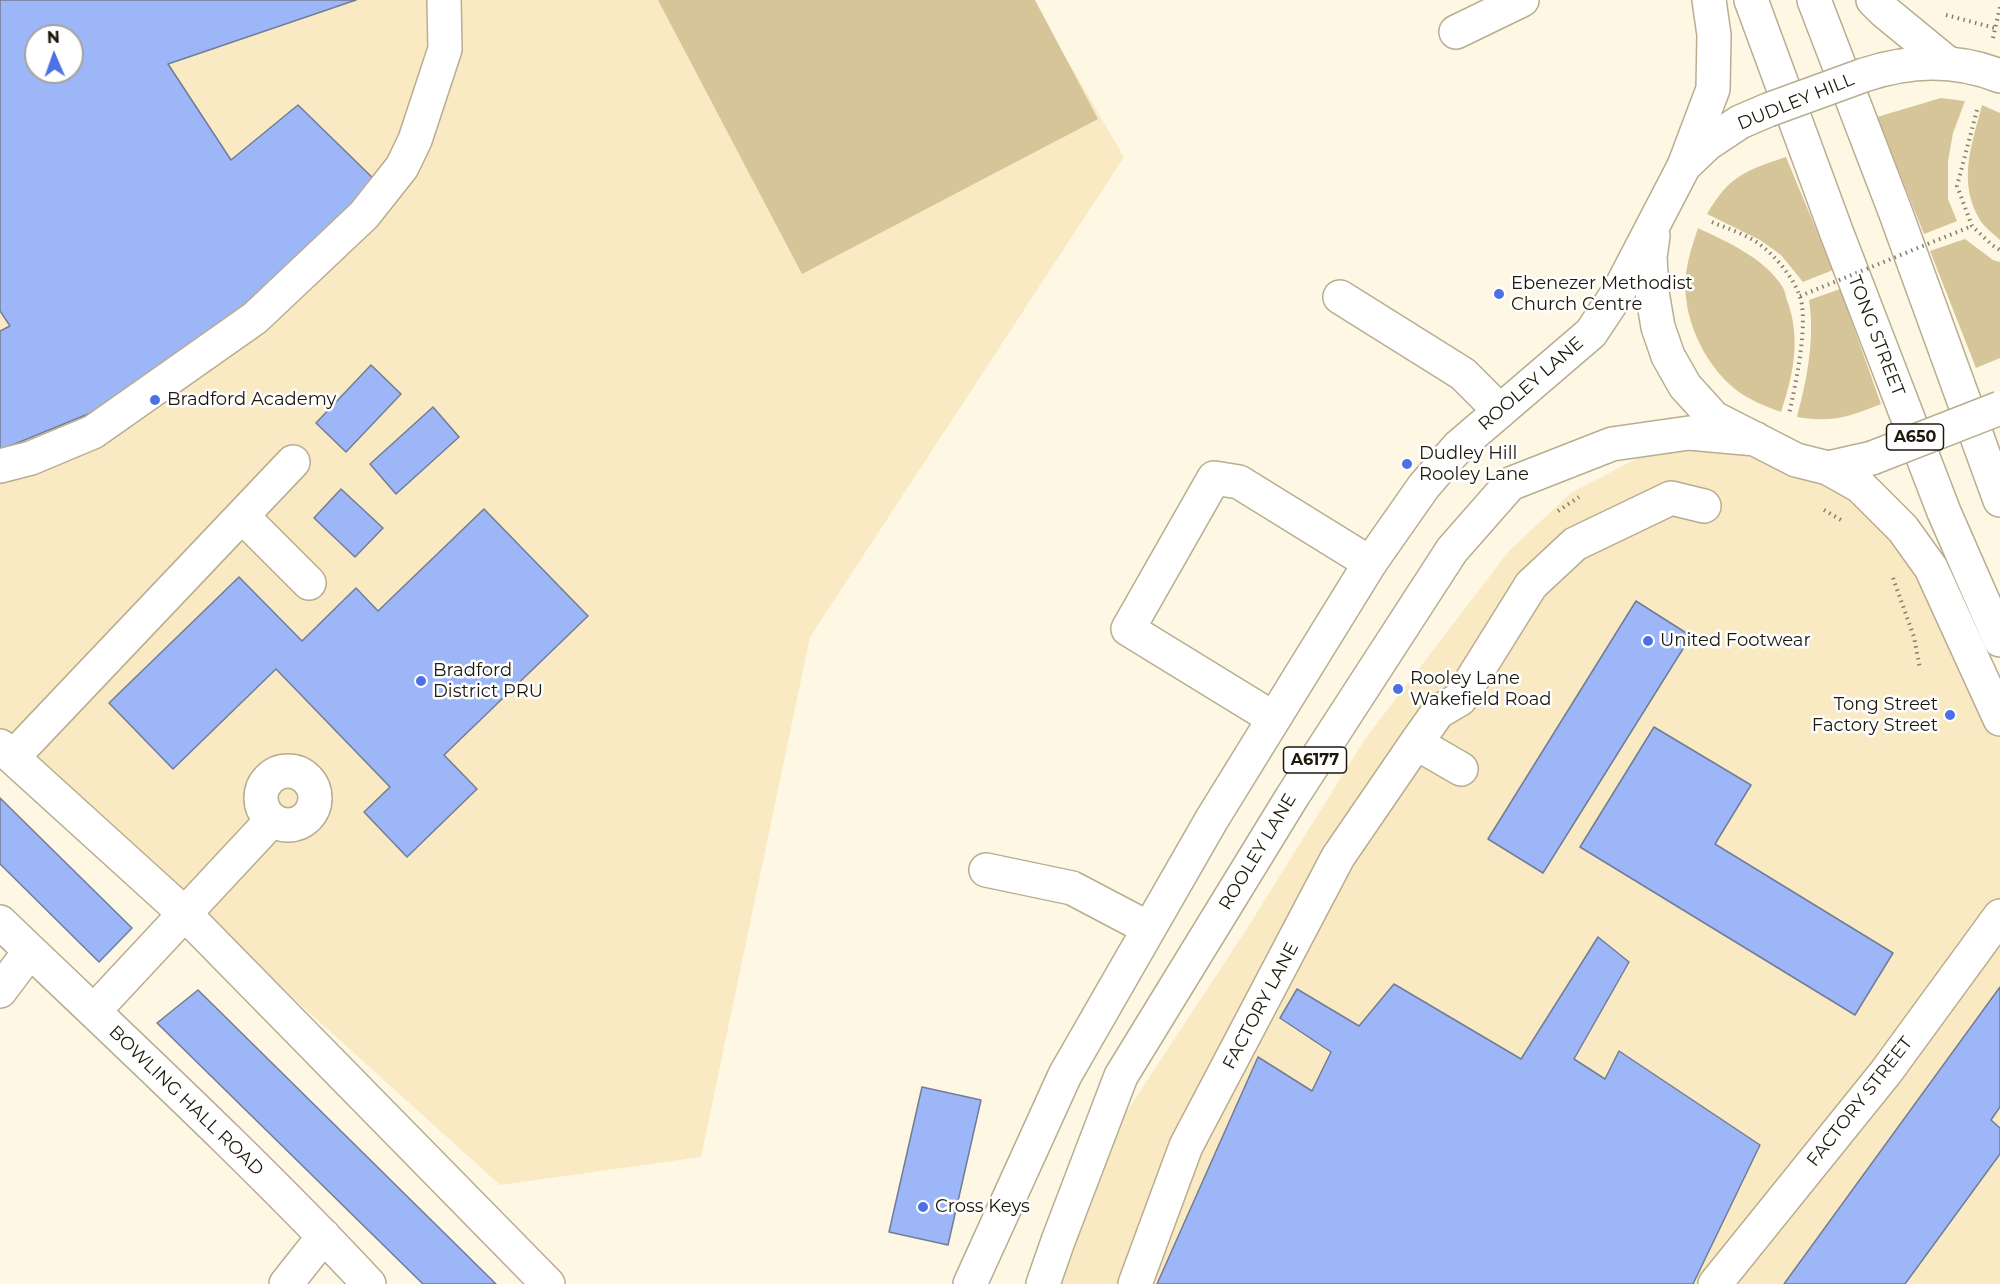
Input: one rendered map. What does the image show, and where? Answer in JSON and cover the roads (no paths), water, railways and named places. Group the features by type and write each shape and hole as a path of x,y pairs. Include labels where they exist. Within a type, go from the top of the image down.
{"main road":[{"path":"0,466 30,458 93,432 255,318 364,215 402,167 415,140 445,49 444,0"},
{"path":"1456,32 1522,0"},
{"path":"1684,166 1713,90 1714,35 1709,0"},
{"name":"TONG STREET","path":"1751,0 1836,231 1944,512 2000,640"},
{"name":"A650","path":"1814,0 1895,211 2000,500"},
{"path":"1874,0 1884,12 1954,64 1996,53"},
{"name":"DUDLEY HILL","path":"2000,76 1954,64 1896,65 1768,110 1740,123 1707,144 1684,166 1654,222 1650,257 1652,292 1658,327 1668,356 1685,386 1714,418 1797,460 1828,468 1872,458 2000,408"},
{"name":"ROOLEY LANE","path":"970,1284 1065,1076 1148,928 1273,717 1370,564 1424,486 1458,447 1591,333 1619,291 1654,222"},
{"path":"1340,297 1463,374 1500,411"},
{"name":"ROOLEY LANE","path":"1043,1284 1121,1076 1292,797 1452,550 1510,484 1612,444 1689,433 1756,439"},
{"path":"293,462 6,752 185,914 548,1284"},
{"path":"1828,468 1860,486 1903,529 1931,568 2000,719"},
{"path":"1273,717 1128,628 1214,478 1239,482 1370,564"},
{"name":"FACTORY LANE","path":"1135,1284 1186,1146 1338,857 1438,712 1460,699 1531,585 1575,544 1671,498 1704,506"},
{"path":"242,516 309,583"},
{"path":"1416,743 1461,769"},
{"path":"94,1011 272,820"},
{"path":"986,870 1072,888 1148,928"},
{"name":"FACTORY STREET","path":"1715,1284 1886,1072 2000,916"},
{"name":"BOWLING HALL ROAD","path":"0,922 324,1236 369,1284"},
{"path":"0,991 30,951"},
{"path":"285,1284 324,1236"}],"place":[{"name":"Ebenezer Methodist Church Centre","path":"1499,294"},
{"name":"Bradford Academy","path":"155,400"},
{"name":"Dudley Hill Rooley Lane","path":"1407,464"},
{"name":"United Footwear","path":"1648,641"},
{"name":"Bradford District PRU","path":"421,681"},
{"name":"Rooley Lane Wakefield Road","path":"1398,689"},
{"name":"Tong Street Factory Street","path":"1950,715"},
{"name":"Cross Keys","path":"923,1207"}]}
